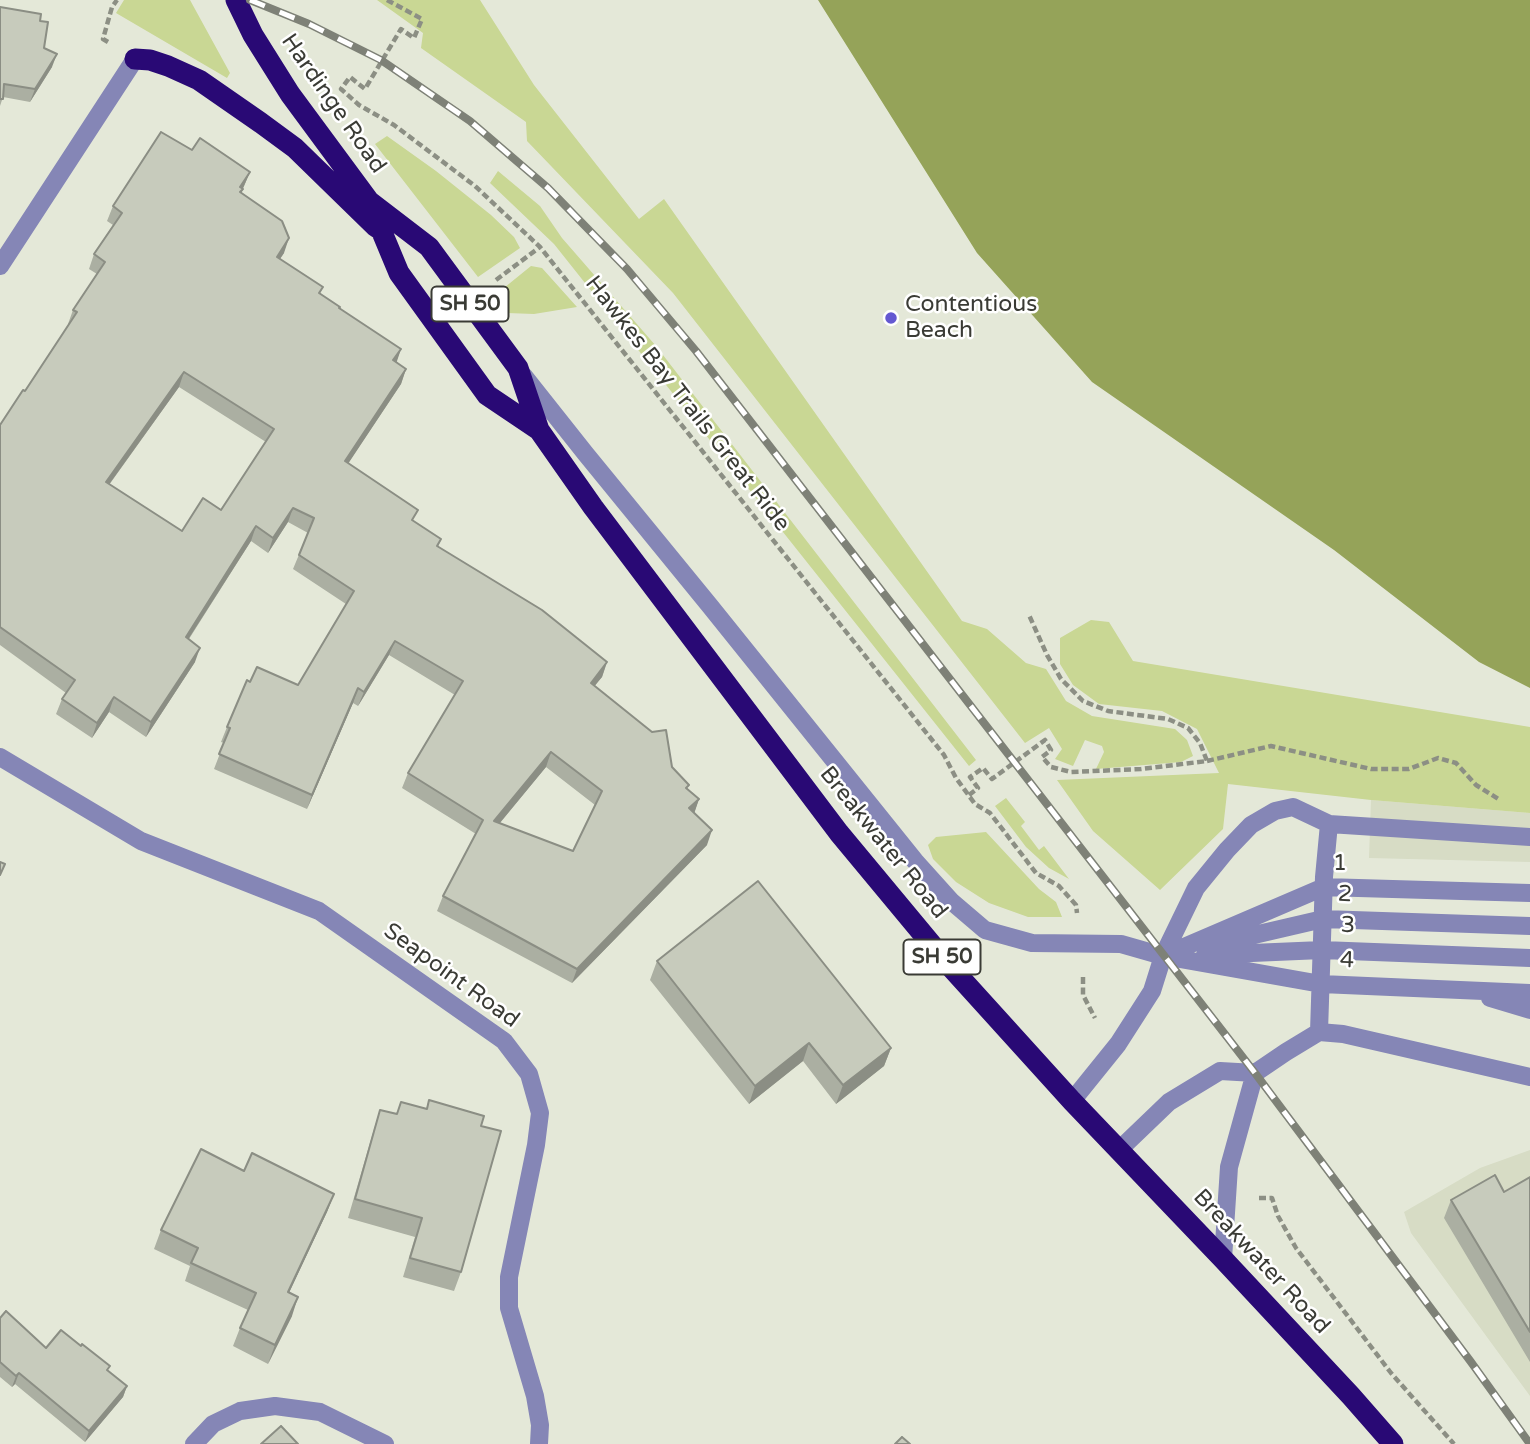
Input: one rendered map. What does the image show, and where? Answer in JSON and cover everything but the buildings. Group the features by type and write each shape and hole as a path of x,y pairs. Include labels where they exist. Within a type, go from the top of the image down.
{"highway":[{"name":"Hardinge Road","path":"236,0 253,35 290,94 369,201"},
{"path":"135,59 150,60 199,80 270,130 295,148 382,233"},
{"name":"Breakwater Road","path":"369,201 399,273 487,395 539,430"},
{"name":"Breakwater Road","path":"369,201 429,247 518,368 539,430 593,507 839,833 947,963 1072,1101 1223,1259 1393,1444"}],"street":[{"path":"0,266 135,59"},
{"path":"518,368 915,861 951,901 985,930 1032,943 1121,944 1163,957"},
{"name":"Seapoint Road","path":"0,757 141,841 319,912 504,1041 528,1074 540,1113 509,1277 509,1308 535,1396 540,1425 539,1444"},
{"path":"1072,1101 1118,1044 1152,991 1163,957 1196,888 1251,825 1275,811 1293,807 1329,824 1530,838"},
{"path":"1319,1032 1329,824"},
{"name":"1","path":"1163,957 1324,887 1530,893"},
{"name":"2","path":"1163,957 1323,919 1530,926"},
{"name":"3","path":"1163,957 1322,950 1530,958"},
{"name":"4","path":"1163,957 1321,984 1530,993"},
{"path":"1466,990 1530,1010"},
{"path":"1119,1150 1169,1102 1220,1071 1255,1073 1319,1032 1343,1034 1530,1077"},
{"path":"1223,1259 1229,1167 1255,1073"},
{"path":"194,1444 213,1423 240,1411 275,1406 320,1412 386,1444"}],"path":[{"name":"Hawkes Bay Trails Great Ride","path":"387,0 422,19 414,38 401,29 365,89 350,78 341,89 359,105 394,125 475,186 540,247 944,755 956,778 975,804 990,813 1036,873 1059,886 1076,905 1077,918"},
{"path":"496,279 540,247"},
{"path":"1029,615 1061,680 1083,701 1108,711 1168,719 1188,728 1207,761"},
{"path":"969,795 978,789 971,777 983,768 992,779 1045,740 1051,750 1042,757 1051,767 1071,772 1141,769 1207,761 1271,747 1371,769 1409,769 1438,758 1456,763 1476,785 1498,800 1509,800"},
{"path":"1083,975 1083,995 1092,1013"},
{"path":"1258,1198 1272,1198 1278,1216 1296,1248 1391,1373 1454,1444"}],"shaded area":[{"path":"124,0 190,0 230,73 227,78 116,13"},
{"path":"377,0 480,0 534,85 639,219 664,199 962,621 987,629 1026,663 1046,669 1066,701 1092,716 1175,729 1187,740 1193,756 1181,762 1096,769 1104,752 1102,746 1085,740 1073,766 1055,759 1062,749 1049,728 1025,743 673,293 527,141 526,122 421,48 423,33"},
{"path":"818,0 1530,0 1530,688 1479,662 1334,550 1092,382 977,253"},
{"path":"387,136 491,215 514,237 520,248 478,277 375,144"},
{"path":"498,171 540,206 562,238 656,346 976,760 969,766 554,244 490,183"},
{"path":"531,266 542,268 577,307 534,314 507,313 494,296"},
{"path":"1091,620 1109,622 1133,661 1530,727 1530,813 1371,800 1228,784 1223,829 1160,890 1093,831 1057,780 1219,773 1197,729 1162,711 1099,704 1073,685 1060,664 1060,638"},
{"path":"1006,798 1025,822 1021,826 1039,850 1044,846 1069,879 1049,868 1026,847 995,806"},
{"path":"1371,800 1530,813 1530,862 1369,858"},
{"path":"986,832 1039,889 1056,902 1062,917 1028,917 989,903 956,882 933,859 928,845 936,837"},
{"path":"1530,1150 1530,1396 1411,1233 1404,1212 1480,1168"}],"railway":[{"path":"250,0 309,24 381,60 470,121 548,188 627,269 696,351 1255,1073 1530,1444"}],"place":[{"name":"Contentious Beach","path":"891,318"}]}
